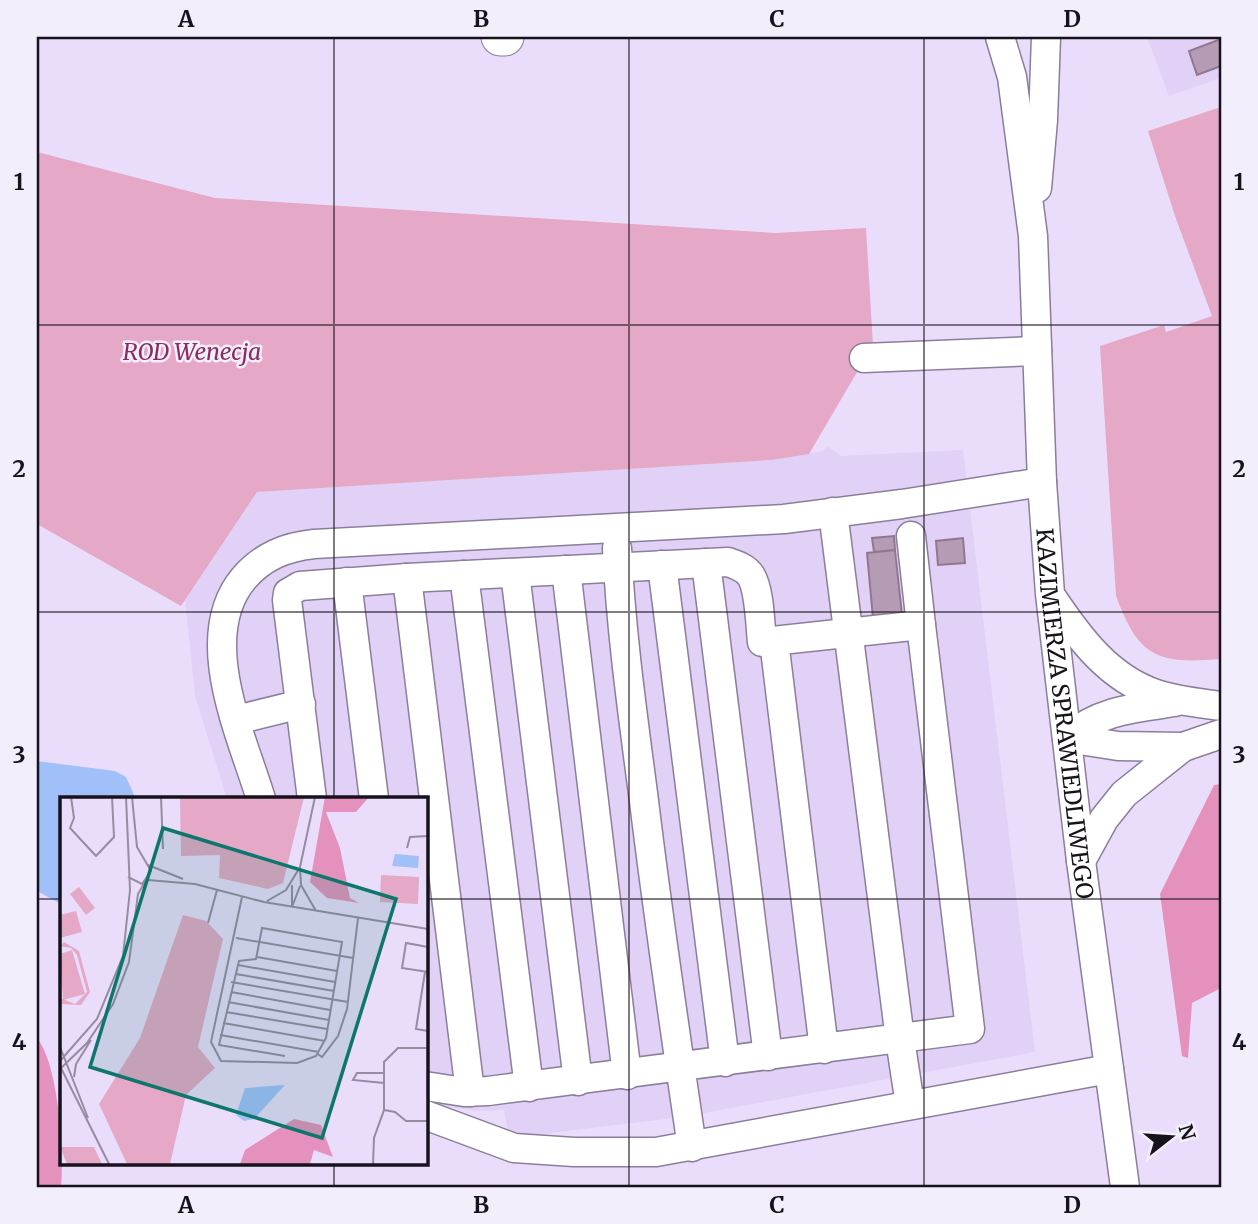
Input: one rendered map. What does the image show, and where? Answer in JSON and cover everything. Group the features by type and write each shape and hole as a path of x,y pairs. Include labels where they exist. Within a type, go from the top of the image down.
{"street":[{"name":"KAZIMIERZA SPRAWIEDLIWEGO","path":"1000,37 1012,77 1033,236 1042,482 1050,594 1081,861 1125,1187"},
{"name":"KAZIMIERZA SPRAWIEDLIWEGO","path":"1033,236 1043,120 1046,37"},
{"path":"864,358 1037,351"},
{"path":"260,797 229,698 223,668 223,621 229,602 239,585 262,561 286,548 314,544 784,519 1042,482"},
{"path":"833,512 900,1039 911,1105"},
{"path":"617,528 619,594 634,729 692,1147"},
{"path":"496,535 507,573 578,1081"},
{"path":"427,1086 470,1092 529,1087 970,1029 911,536"},
{"path":"370,541 374,580"},
{"path":"312,797 288,593 300,586 728,562 741,566 750,575 755,587 762,642 920,625"},
{"path":"706,563 768,1056"},
{"path":"662,565 725,1062"},
{"path":"566,570 627,1074"},
{"path":"464,575 529,1087"},
{"path":"407,578 470,1092"},
{"path":"347,582 374,797"},
{"path":"1050,594 1086,645 1112,670 1148,691 1221,706"},
{"path":"774,641 824,1049"},
{"path":"1067,737 1091,719 1132,708 1187,701"},
{"path":"236,720 301,704"},
{"path":"1081,861 1104,819 1124,794 1183,747 1221,734"},
{"path":"1067,737 1118,746 1183,747"},
{"path":"427,1116 514,1148 574,1152 656,1152 1109,1069"}],"shaded area":[{"path":"1147,37 1221,37 1221,78 1169,96"},
{"path":"827,446 841,456 963,450 1035,1052 682,1117 509,1138 504,1110 476,1111 427,1103 427,797 226,797 195,696 185,600 257,492 772,460 823,451"},
{"path":"1221,784 1221,988 1192,1003 1188,1058 1182,1056 1160,894 1214,785"},
{"path":"37,1038 44,1051 55,1088 62,1164 61,1187 37,1187"}],"green space":[{"path":"1221,107 1221,659 1181,660 1153,653 1142,644 1124,617 1116,596 1100,346 1164,325 1166,332 1212,316 1175,216 1148,131"},
{"name":"ROD Wenecja","path":"37,152 215,198 776,233 866,228 873,345 809,454 772,460 257,492 181,606 37,524"}],"water":[{"path":"37,761 115,771 126,777 135,797 60,797 60,903 37,891"}],"building":[{"path":"1221,39 1221,66 1197,75 1189,51"},
{"path":"894,536 895,550 874,552 872,538"},
{"path":"963,538 965,563 938,565 936,541"},
{"path":"895,550 902,615 873,618 867,553"}]}
